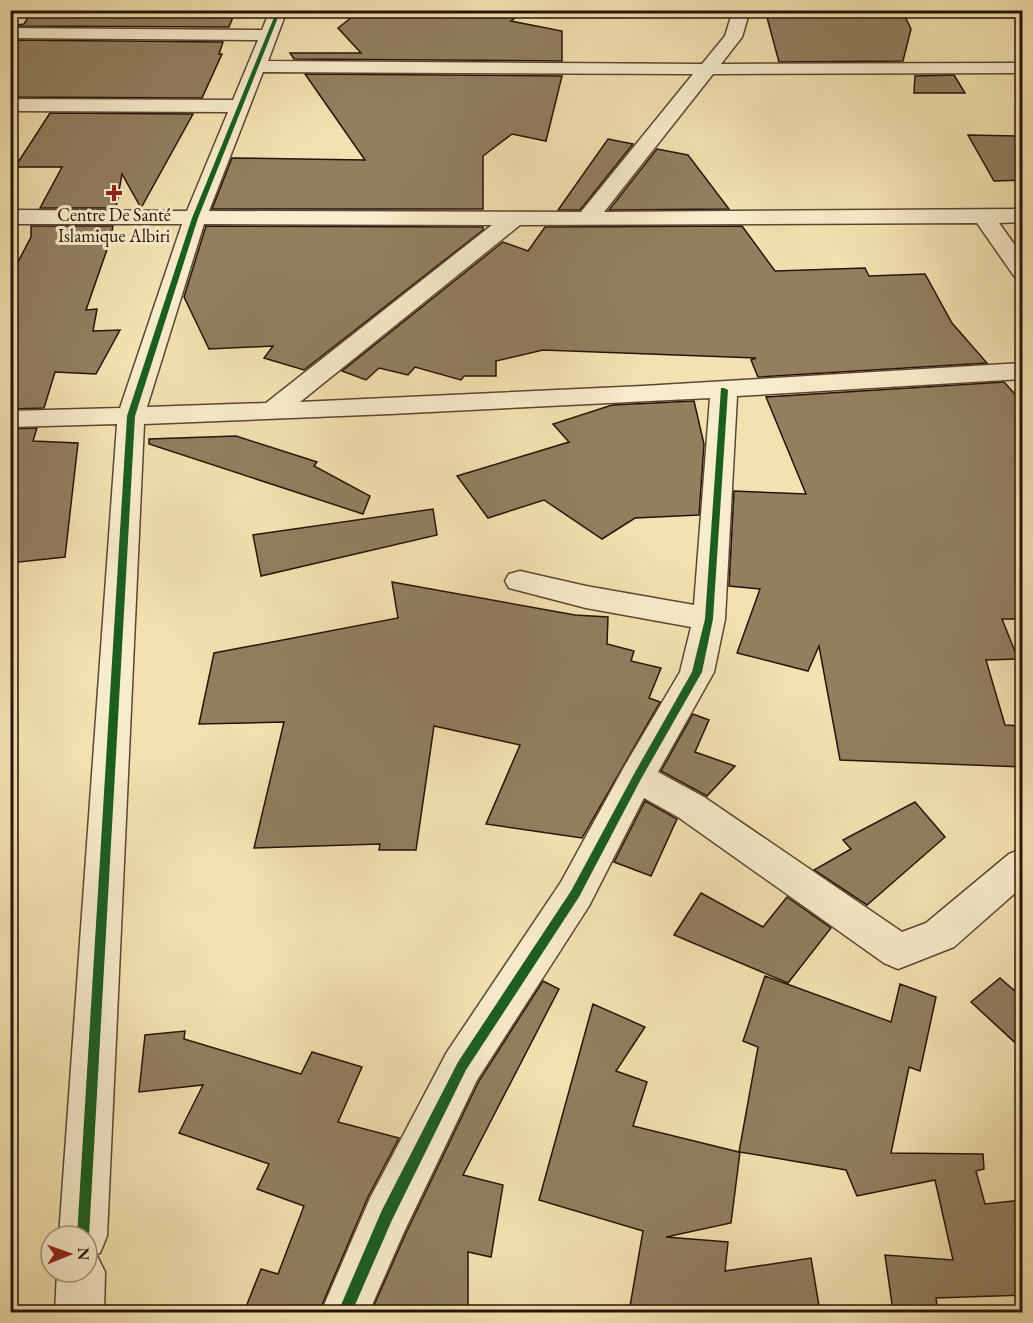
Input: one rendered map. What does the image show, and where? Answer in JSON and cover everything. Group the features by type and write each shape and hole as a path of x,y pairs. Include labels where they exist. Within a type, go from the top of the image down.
{"street":[{"path":"587,219 733,37 742,10"},
{"path":"10,33 274,23 195,218 131,416 84,1224"},
{"path":"256,66 623,70 710,67 1023,68"},
{"path":"10,105 240,106"},
{"path":"983,216 1023,271"},
{"path":"10,217 587,219 1023,216"},
{"path":"274,410 514,219"},
{"path":"10,419 131,416 724,390 1023,371"},
{"path":"345,1312 387,1215 462,1066 575,894 637,777 697,672 709,619 724,390"},
{"path":"520,581 586,597 709,619"},
{"path":"637,777 691,807 898,951 940,934 1023,865"},
{"path":"79,1312 80,1284"}],"building":[{"path":"50,10 235,12 229,27 10,26 24,24 29,16 47,15"},
{"path":"361,10 526,10 511,21 562,31 562,61 294,59 290,53 361,53 338,28"},
{"path":"765,10 902,10 911,29 903,61 779,62"},
{"path":"10,40 223,42 219,54 222,54 202,98 10,97"},
{"path":"305,74 562,76 546,141 512,134 483,156 483,209 212,209 232,158 365,160"},
{"path":"954,75 965,93 914,93 915,76"},
{"path":"50,113 193,114 141,208 122,174 116,208 40,208 62,167 15,167"},
{"path":"968,135 1023,136 1023,180 994,181"},
{"path":"608,139 633,144 580,210 558,210"},
{"path":"657,149 688,155 729,209 609,210"},
{"path":"31,226 113,226 86,310 97,309 93,331 120,330 96,374 55,372 44,408 10,409 10,277 31,237"},
{"path":"206,226 483,227 483,230 304,370 264,358 273,346 209,349 184,297"},
{"path":"742,226 775,271 865,268 869,276 925,274 952,323 987,363 758,377 751,360 756,358 543,350 496,361 496,376 464,376 461,380 415,367 408,375 379,368 366,380 342,371 503,242 528,251 545,227"},
{"path":"1004,382 1023,403 1023,619 1002,619 1018,659 986,660 1005,725 1023,726 1023,767 840,760 819,646 808,671 737,653 760,589 729,586 734,491 806,494 766,397"},
{"path":"694,401 704,444 699,515 635,518 602,539 544,500 488,518 457,476 569,442 553,424 612,405"},
{"path":"37,428 33,441 78,443 65,557 10,563 10,429"},
{"path":"236,436 317,462 314,466 370,496 363,514 149,444 149,439"},
{"path":"433,509 437,535 261,576 253,535"},
{"path":"392,582 575,615 608,617 607,644 634,651 631,661 661,668 649,698 660,702 582,838 486,824 520,745 434,726 416,850 379,850 380,844 254,848 284,722 199,724 214,653 398,618"},
{"path":"693,714 709,720 695,752 735,766 707,796 661,771"},
{"path":"645,801 677,819 651,876 614,862"},
{"path":"915,802 945,837 867,905 814,870 851,849 843,840"},
{"path":"701,893 763,927 787,897 831,928 788,983 674,935"},
{"path":"765,976 891,1022 900,984 936,997 920,1071 909,1067 891,1153 983,1154 984,1169 976,1171 985,1204 1023,1200 1023,1295 936,1298 938,1312 893,1311 885,1255 953,1260 935,1180 857,1196 846,1170 740,1152 731,1223 666,1237 728,1242 725,1271 811,1258 820,1312 629,1312 643,1231 539,1200 593,1004 645,1027 616,1071 647,1082 633,1126 739,1152 758,1047 743,1041"},
{"path":"1000,978 1023,998 1023,1050 971,1002"},
{"path":"543,981 559,989 463,1175 503,1185 491,1257 468,1252 468,1312 371,1312 479,1081"},
{"path":"185,1031 184,1039 301,1074 312,1052 362,1067 338,1122 399,1138 368,1197 319,1312 244,1312 261,1269 278,1274 304,1206 257,1189 269,1164 179,1133 203,1085 139,1092 145,1035"}],"cycle path":[{"path":"84,1224 131,416 195,218 279,10"},
{"path":"345,1312 387,1215 462,1066 575,894 637,777 697,672 709,619 724,390"}],"place":[{"name":"Centre De Santé Islamique Albiri","path":"114,193"}]}
